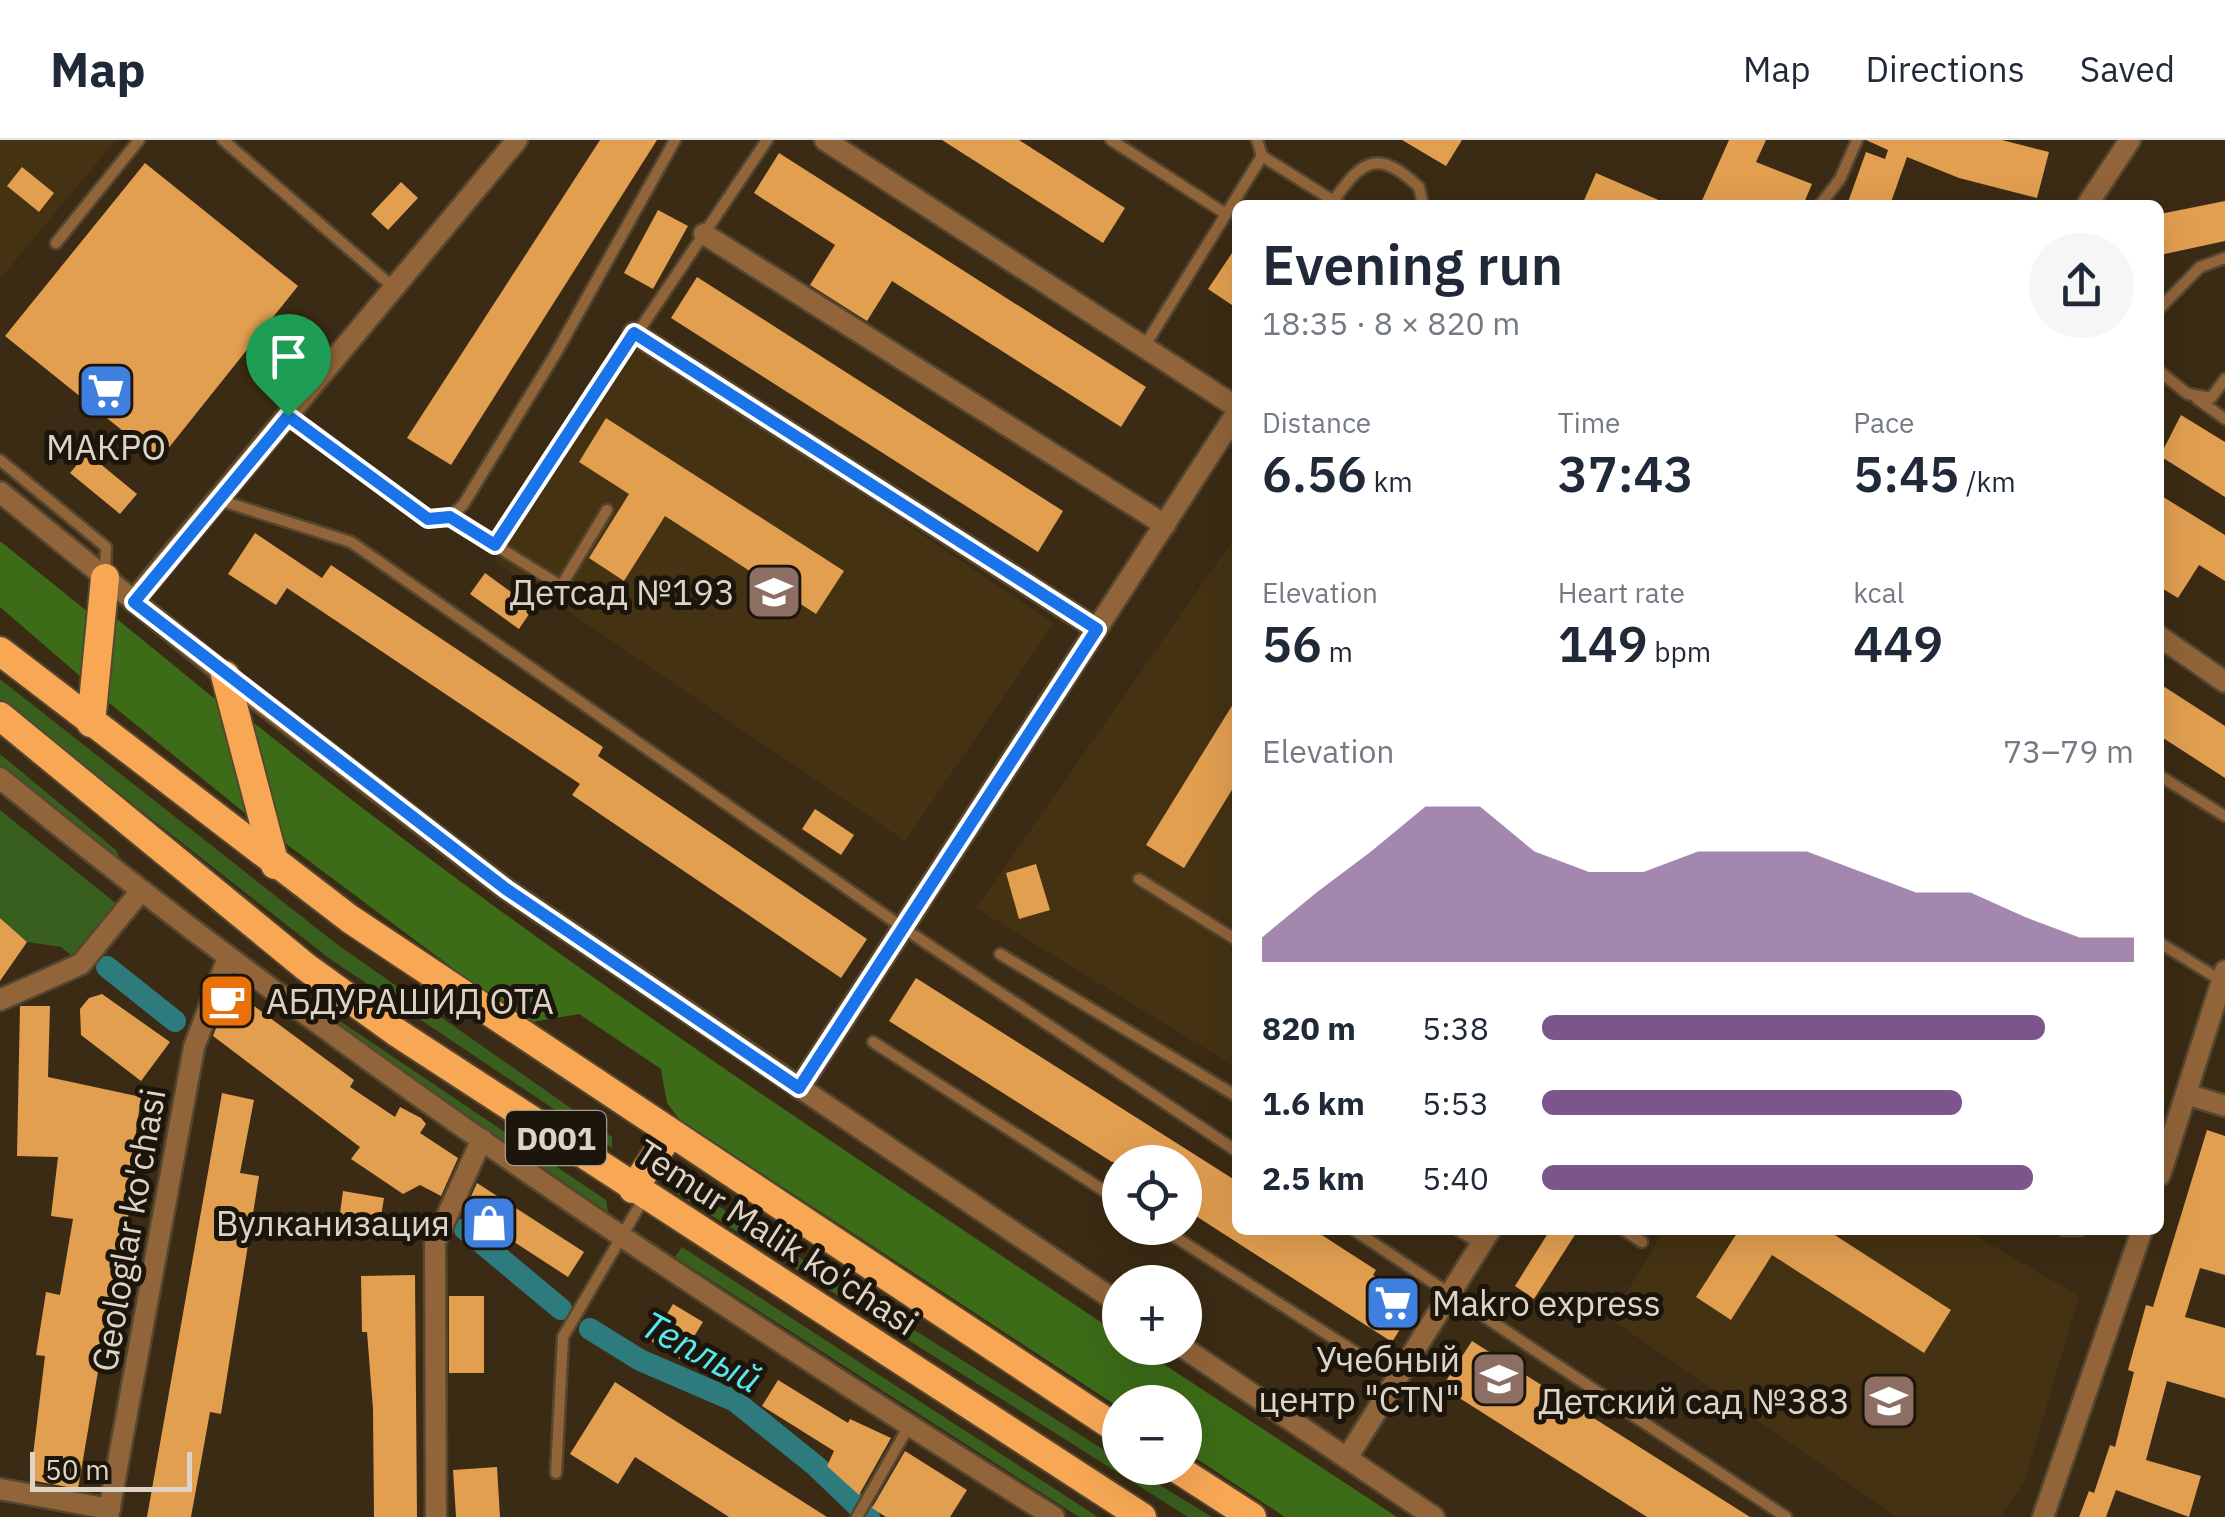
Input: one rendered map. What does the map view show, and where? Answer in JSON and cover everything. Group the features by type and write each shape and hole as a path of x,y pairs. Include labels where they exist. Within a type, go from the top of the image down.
{"highway":[{"path":"91,723 104,578"},
{"name":"Temur Malik ko'chasi","path":"0,651 275,865 669,1135 1102,1418"},
{"path":"226,674 275,865"},
{"name":"Temur Malik ko'chasi","path":"0,716 306,967 396,1032 1142,1517"},
{"path":"639,1193 669,1135"},
{"path":"1202,1485 1252,1517"}],"street":[{"path":"134,602 516,140"},
{"path":"825,140 1232,406"},
{"path":"2090,200 2130,140"},
{"path":"704,234 1165,526"},
{"path":"634,333 1097,629"},
{"path":"799,1088 1232,420"},
{"path":"0,492 134,602 506,889 1102,1292"},
{"path":"2164,640 2225,682"},
{"path":"0,778 227,960 482,1139 1054,1517"},
{"path":"0,1000 81,964 140,892"},
{"name":"Geologlar ko'chasi","path":"109,1513 194,1047 227,960"},
{"path":"2167,1128 2186,1094 2223,976"},
{"path":"2186,1094 2225,1106"},
{"path":"436,1517 435,1242 482,1139"},
{"path":"2043,1517 2140,1235"},
{"path":"1347,1458 1486,1237"},
{"path":"1202,1360 1434,1517"},
{"path":"0,1489 109,1513"}],"lane":[{"path":"56,242 139,140"},
{"path":"222,140 393,287"},
{"path":"450,517 463,505 556,354 676,140"},
{"path":"495,545 767,140"},
{"path":"1111,140 1226,214"},
{"path":"1257,140 1262,156 1332,200"},
{"path":"1824,200 1840,179 1857,140"},
{"path":"1235,200 1262,156"},
{"path":"1339,200 1355,170 1368,163 1384,162 1419,186 1421,200"},
{"path":"1142,350 1232,204"},
{"path":"2164,304 2200,267 2225,258"},
{"path":"2164,375 2225,419"},
{"path":"2195,398 2212,398 2225,378"},
{"path":"288,416 428,519 450,517 560,586 607,510"},
{"path":"0,460 106,547 104,578"},
{"path":"219,500 352,542 902,927 1232,1148"},
{"path":"2164,778 2225,816"},
{"path":"1139,879 1232,938"},
{"path":"2164,945 2223,976"},
{"path":"1000,954 1232,1093"},
{"path":"873,1042 1102,1189"},
{"path":"556,1473 563,1336 623,1234 639,1193"},
{"path":"1362,1235 1786,1517"},
{"path":"1632,1235 1642,1242"},
{"path":"1188,1245 1396,1378"},
{"path":"856,1517 910,1424"}],"shaded area":[{"path":"0,140 116,140 0,279"},
{"name":"Детсад №193","path":"638,345 1054,623 905,841 494,561"},
{"path":"1232,541 1232,1065 976,908"},
{"name":"Детский сад №383","path":"1661,1235 1975,1235 2079,1296 2024,1483 2000,1517 1897,1517 1611,1319"}],"green space":[{"path":"0,541 88,612 80,676 0,607"},
{"path":"112,615 220,703 246,814 108,702"},
{"path":"0,679 338,945 612,1137 612,1148 330,959 0,700"},
{"path":"249,719 569,960 1102,1323 1102,1365 1165,1365 1195,1385 1102,1385 1102,1396 679,1119 667,1103 661,1069 579,1014 526,1023 277,837"},
{"path":"0,754 116,850 127,874 0,769"},
{"path":"0,810 118,905 73,957 61,947 27,942 0,918"},
{"path":"261,968 606,1200 608,1212 258,972"},
{"path":"674,1178 1102,1449 1102,1463 671,1190"},
{"path":"682,1247 1098,1517 1079,1517 675,1257"},
{"path":"1202,1389 1397,1517 1285,1517 1202,1462"},
{"path":"1137,1485 1160,1485 1212,1517 1188,1517"}],"building":[{"path":"600,140 657,140 451,465 407,438"},
{"path":"942,140 1019,140 1125,208 1103,243"},
{"path":"1402,140 1462,140 1446,166"},
{"path":"1729,140 1766,140 1756,162 1812,184 1805,200 1702,200"},
{"path":"1866,140 2002,140 2049,152 2037,198 1959,178 1907,157 1892,200 1849,200 1866,152 1885,159 1888,150"},
{"path":"779,153 1146,387 1121,427 892,281 867,321 810,285 835,245 754,193"},
{"path":"145,163 298,286 159,460 5,336"},
{"path":"22,167 54,193 39,212 7,186"},
{"path":"1596,173 1658,200 1584,200"},
{"path":"401,182 418,198 388,230 371,214"},
{"path":"2225,201 2225,241 2164,254 2164,213"},
{"path":"658,210 688,226 653,289 624,273"},
{"path":"1232,253 1232,305 1208,289"},
{"path":"697,277 1063,511 1038,552 671,318"},
{"path":"2181,415 2225,442 2225,497 2164,459 2164,448"},
{"path":"606,418 844,571 816,614 665,516 624,581 589,558 629,494 579,462"},
{"path":"87,453 137,494 120,514 70,473"},
{"path":"2164,497 2225,535 2225,581 2199,565 2178,598 2164,589"},
{"path":"255,533 322,578 331,565 603,747 598,756 867,939 841,978 572,795 580,784 287,588 276,605 228,574"},
{"path":"485,573 533,608 519,629 470,594"},
{"path":"2164,687 2225,726 2225,778 2164,739"},
{"path":"1232,706 1232,790 1184,868 1146,845"},
{"path":"815,809 854,835 841,855 802,829"},
{"path":"1036,864 1050,910 1019,919 1006,873"},
{"path":"0,918 27,942 0,981"},
{"path":"916,978 1180,1145 1102,1145 1102,1156 889,1021"},
{"path":"231,989 354,1080 350,1087 395,1117 400,1107 421,1118 426,1124 420,1133 458,1158 441,1196 420,1185 403,1194 351,1159 360,1147 213,1036"},
{"path":"102,994 170,1042 141,1081 81,1035 80,1009 89,998"},
{"path":"20,1006 50,1006 48,1077 141,1097 128,1188 132,1189 127,1225 78,1489 30,1480 45,1356 36,1355 46,1292 60,1295 73,1219 51,1216 58,1157 17,1156"},
{"path":"222,1093 254,1100 240,1173 259,1176 221,1414 210,1412 191,1517 147,1517"},
{"path":"2207,1130 2225,1136 2225,1275 2200,1268 2185,1317 2225,1328 2225,1398 2167,1381 2146,1460 2201,1476 2189,1517 2116,1490 2106,1517 2079,1517 2089,1491 2094,1493 2110,1445 2115,1447 2134,1372 2128,1370 2146,1305 2153,1307"},
{"path":"1202,1159 1232,1178 1232,1235 1322,1235 1376,1270 1373,1275 1417,1302 1392,1342 1202,1220"},
{"path":"477,1183 584,1252 568,1277 465,1210"},
{"path":"343,1191 384,1198 378,1235 338,1228"},
{"path":"1547,1235 1575,1235 1534,1299 1515,1286"},
{"path":"1736,1235 1835,1235 1951,1310 1924,1353 1772,1255 1731,1320 1696,1297"},
{"path":"415,1275 417,1517 374,1517 373,1409 367,1332 362,1332 361,1276"},
{"path":"449,1296 484,1296 484,1373 449,1373"},
{"path":"673,1304 703,1322 680,1359 651,1341"},
{"path":"1472,1341 1750,1517 1647,1517 1442,1387"},
{"path":"778,1380 848,1423 850,1419 891,1438 859,1495 827,1466 834,1451 762,1406"},
{"path":"615,1382 827,1517 729,1517 635,1457 618,1484 570,1454"},
{"path":"905,1451 967,1490 950,1517 886,1517 872,1508"},
{"path":"497,1467 500,1517 456,1517 453,1470"}],"waterway":[{"name":"Теплый","path":"107,967 175,1021"},
{"name":"Теплый","path":"465,1229 561,1309"},
{"name":"Теплый","path":"590,1329 640,1360 735,1401 816,1466 869,1517"}],"place":[{"name":"МАКРО","path":"106,391"},
{"name":"Детсад №193","path":"774,592"},
{"name":"АБДУРАШИД ОТА","path":"227,1001"},
{"name":"Вулканизация","path":"489,1223"},
{"name":"Makro express","path":"1393,1303"},
{"name":"Учебный центр \"CTN\"","path":"1499,1379"},
{"name":"Детский сад №383","path":"1889,1401"}],"route":[{"path":"634,333 1097,629 799,1088 506,889 134,602 288,416 428,519 450,517 474,536 495,545 634,333"}]}
